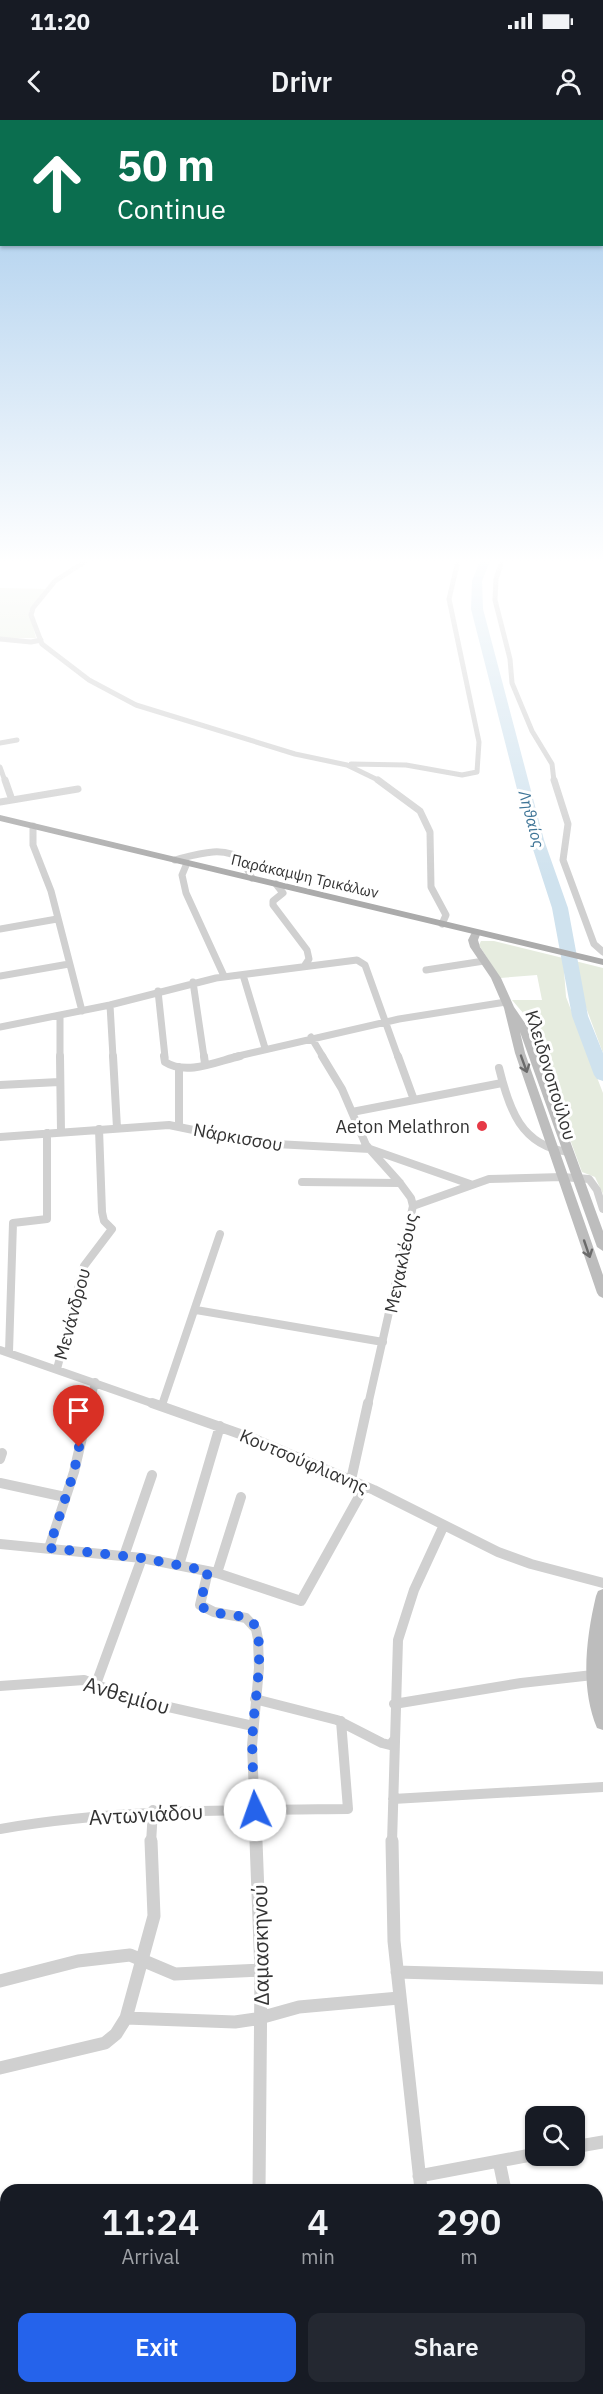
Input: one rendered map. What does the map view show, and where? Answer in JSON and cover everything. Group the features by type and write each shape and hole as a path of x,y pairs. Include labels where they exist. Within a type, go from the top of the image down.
{"main road":[{"name":"Παράκαμψη Τρικάλων","path":"0,818 603,962"}],"street":[{"path":"73,667 89,680 142,708 310,758 347,765 374,777 397,792 414,805 424,818 432,839 431,887 446,915 442,924"},
{"path":"347,765 356,763 406,765 466,776 475,774 478,769 479,742 463,667"},
{"path":"511,667 512,683 532,731 552,764 555,789 568,824 563,860 594,944 603,952"},
{"path":"0,743 17,740"},
{"path":"0,767 12,800"},
{"path":"0,802 78,789"},
{"path":"33,826 33,845 51,891 82,1011"},
{"path":"175,860 208,852 224,854 241,860 252,878"},
{"path":"187,863 182,875 186,893 224,976"},
{"path":"276,884 283,893 273,901 273,905 307,950 309,959 305,965"},
{"path":"0,929 57,919"},
{"path":"158,991 165,1062 179,1067 205,1064 311,1037 385,1022 508,1005 496,978 474,944 476,932"},
{"path":"0,1027 110,1005 193,982 351,959 361,961 365,965 414,1100"},
{"path":"426,970 484,961"},
{"path":"0,976 69,964"},
{"path":"243,975 266,1048"},
{"path":"193,982 205,1064"},
{"path":"110,1005 117,1128"},
{"name":"Κλειδονοπούλου","path":"508,1005 524,1029 603,1247"},
{"name":"Κλειδονοπούλου","path":"508,1005 516,1042 603,1293"},
{"path":"60,1016 61,1132"},
{"name":"Μεγακλέους","path":"311,1037 339,1083 362,1137 400,1183 411,1198 413,1206 351,1480"},
{"path":"179,1067 179,1126"},
{"path":"499,1068 514,1118 521,1127 554,1152 568,1152"},
{"path":"0,1085 59,1082"},
{"path":"352,1112 502,1083"},
{"name":"Νάρκισσου","path":"0,1137 162,1125 179,1126 257,1143 370,1149 470,1184"},
{"name":"Μενάνδρου","path":"57,1369 84,1266 112,1229 104,1221 102,1212 99,1129"},
{"path":"4,1351 13,1223 46,1219 47,1133"},
{"path":"413,1206 489,1179 576,1177 585,1178 594,1183 603,1209"},
{"path":"302,1182 400,1183"},
{"path":"162,1405 196,1311 220,1234"},
{"path":"196,1311 383,1342"},
{"name":"Κουτσούφλιανης","path":"4,1351 220,1426 365,1486 514,1558 603,1583"},
{"path":"49,1548 74,1472 95,1382"},
{"path":"179,1565 220,1426"},
{"path":"124,1556 152,1475"},
{"path":"0,1483 65,1497"},
{"path":"0,1544 142,1558 179,1565 212,1572 301,1601 316,1578 365,1486"},
{"path":"212,1572 241,1497"},
{"path":"444,1526 412,1595 397,1635 394,1704 392,1871 397,1972 420,2183 525,2156"},
{"path":"96,1684 142,1558"},
{"name":"Δαμασκηνού","path":"212,1572 200,1605 205,1610 243,1617 254,1623 257,1631 258,1657 253,1726 262,2018 259,2184"},
{"path":"603,1596 594,1645 593,1675 603,1723"},
{"path":"394,1704 521,1683 593,1675"},
{"name":"Ανθεμίου","path":"0,1686 84,1680 133,1699 253,1726"},
{"path":"255,1700 306,1710 352,1725 360,1733 380,1743 390,1745 394,1740"},
{"name":"Αντωνιάδου","path":"0,1829 153,1810 348,1809 340,1721"},
{"path":"393,1799 603,1787"},
{"path":"0,2068 105,2043 116,2034 126,2018 155,1906 150,1859 153,1810"},
{"path":"0,1982 78,1961 130,1955 176,1974 261,1971"},
{"path":"397,1972 603,1978"},
{"path":"126,2018 235,2022 262,2018 300,2007 399,1998"},
{"path":"585,2145 603,2142"},
{"path":"499,2161 504,2184"}],"shaded area":[{"path":"481,941 494,941 563,958 566,997 603,1093 603,1194 595,1177 582,1172 530,1030 543,1043 535,1027 512,1000 542,1000 537,975 500,978 479,945"},
{"path":"575,961 603,968 603,1053 578,986"}],"waterway":[{"name":"Ληθαίος","path":"492,667 537,840 560,908 580,1016 603,1075"}],"place":[{"name":"Aeton Melathron","path":"482,1126"}],"route":[{"path":"79,1447 74,1472 49,1548 142,1558 208,1571 200,1605 205,1610 243,1617 254,1623 258,1641 253,1726 255,1810"}]}
